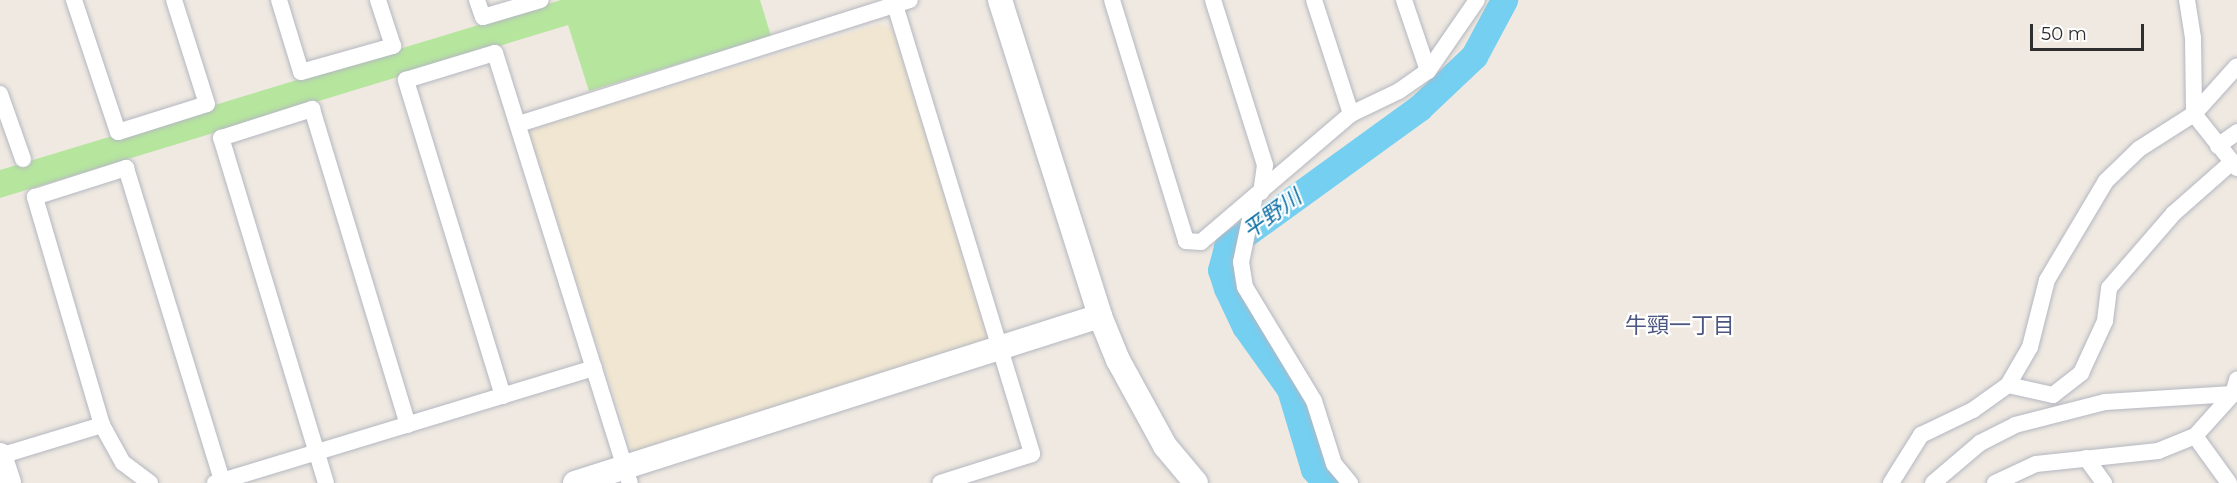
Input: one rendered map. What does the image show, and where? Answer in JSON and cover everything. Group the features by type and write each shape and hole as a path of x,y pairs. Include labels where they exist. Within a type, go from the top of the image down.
{"street":[{"path":"74,0 118,132 207,104 174,0"},
{"path":"279,0 301,72 393,46 378,0"},
{"path":"477,0 483,17 541,0"},
{"path":"1000,0 1100,316 1118,360 1165,446 1196,483"},
{"path":"1112,0 1186,241 1201,242 1258,196 1351,114 1400,91 1428,70 1477,0"},
{"path":"1213,0 1265,165 1241,262 1245,287 1314,401 1335,464 1350,483"},
{"path":"1314,0 1351,114"},
{"path":"1404,0 1428,70"},
{"path":"2008,385 2053,395 2081,373 2105,321 2109,288 2173,214 2234,165 2194,114 2193,38 2187,0"},
{"path":"519,124 903,2 1032,454 940,483"},
{"path":"503,396 406,80 495,53 627,476"},
{"path":"1891,483 1921,435 1972,410 2008,385 2030,347 2047,280 2106,181 2139,149 2194,114 2237,66"},
{"path":"0,94 23,159"},
{"path":"326,483 221,138 312,109 408,425"},
{"path":"2218,147 2237,132"},
{"path":"150,483 123,463 102,425 35,197 126,168 219,482 594,368"},
{"path":"575,483 627,476 1100,316"},
{"path":"1995,483 2036,464 2158,451 2195,436 2235,387"},
{"path":"1933,483 1980,443 2015,425 2105,402 2235,387"},
{"path":"9,483 0,456 102,425"},
{"path":"2195,436 2229,483"},
{"path":"2086,458 2104,483"}],"shaded area":[{"path":"880,24 892,29 992,338 634,456 529,135 532,128"}],"green space":[{"path":"561,0 760,0 771,36 589,91 568,25 0,198 0,170"}],"waterway":[{"name":"平野川","path":"1327,483 1314,469 1290,389 1245,326 1227,288 1221,270 1227,247 1419,108 1474,56 1504,0"}],"district":[{"name":"牛頸一丁目","path":"1680,326"}]}
